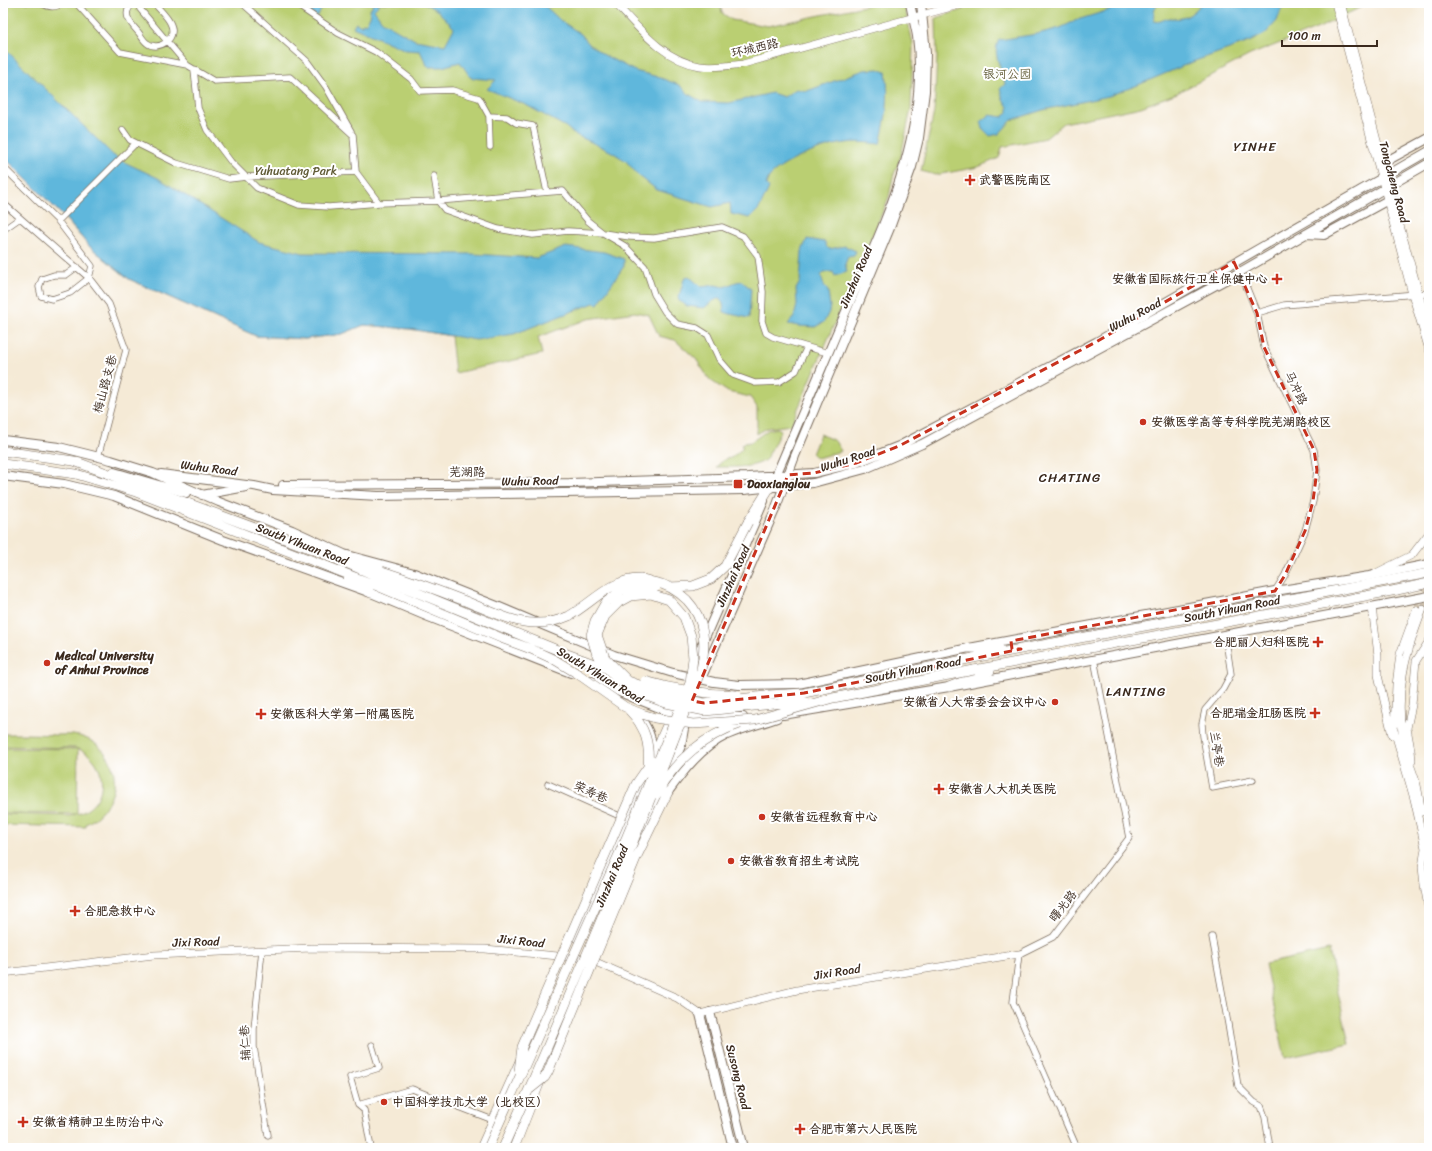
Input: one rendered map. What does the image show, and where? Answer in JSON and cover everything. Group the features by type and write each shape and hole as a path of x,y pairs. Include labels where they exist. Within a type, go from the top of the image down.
{"highway":[{"path":"3,447 33,454"},
{"name":"South Yihuan Road","path":"3,451 33,454 74,461 328,555 377,582 501,638 531,648 555,660 625,707 655,718 693,724 755,720 834,698 1429,583"},
{"name":"South Yihuan Road","path":"6,465 76,474 136,492 325,566 377,582 567,654 635,678 661,686 713,694 774,695 804,693 973,658 1429,573"},
{"path":"770,487 748,522 725,566 711,579 693,586 638,586 622,590 606,602 595,621 591,635 596,655 616,678 646,696 666,703 705,711 834,698"},
{"path":"377,582 419,583 518,621 536,623 552,621 568,616 610,587 641,579 669,586 680,593 690,603 703,627 705,639 701,670 632,846"},
{"name":"Jinzhai Road","path":"488,1148 640,806 676,719 678,712 682,704 684,697 690,683 693,658 691,636 684,617 669,600 651,594 630,596 619,602 604,616 597,635 605,658 628,681 670,696 684,699 690,700 704,703 774,695"},
{"path":"969,648 1021,649"},
{"path":"949,687 1011,663"},
{"path":"481,1148 689,677"},
{"path":"617,857 624,835 646,780 649,760 648,742 642,728 636,717 625,707"},
{"path":"632,846 660,788 673,770 698,746 716,735 735,726 755,720"},
{"path":"517,1083 522,1047 636,784 652,761"},
{"path":"529,1090 545,1077 548,1072 636,858 668,792"},
{"name":"Jinzhai Road","path":"503,1148 632,846"},
{"name":"Jinzhai Road","path":"514,1148 544,1072"}],"main road":[{"name":"Jinzhai Road","path":"544,1072 589,959 681,746 686,717 775,510 890,228 912,167 918,138 924,91 926,53 918,16 910,3"},
{"name":"Jinzhai Road","path":"689,677 883,226 904,166 912,138 916,110 918,72 917,35 920,3"},
{"path":"1383,163 1429,138"},
{"name":"Wuhu Road","path":"776,476 814,473 856,463 899,446 1096,342 1429,151"},
{"name":"Wuhu Road","path":"153,473 254,486 273,490 378,496 744,490 814,483 865,468 922,444 1240,272 1429,163"},
{"path":"1305,234 1324,235 1388,200"},
{"path":"3,440 58,447 98,457 153,473 200,496 254,486"},
{"path":"74,461 219,502 292,530 344,554 414,573 497,606 614,656 701,680 739,685 798,684 969,648 1429,564"},
{"path":"3,476 64,484 114,496 223,540 377,582 426,616 672,713 686,717 755,717 785,715 949,687 1429,596"},
{"name":"芜湖路","path":"254,486 570,483 776,476"},
{"path":"292,530 328,555"},
{"path":"596,683 626,703 646,724 652,740 652,761"},
{"path":"668,792 685,769 705,750 727,735 785,715"},
{"name":"Susong Road","path":"710,1012 744,1148"},
{"name":"Susong Road","path":"700,1014 733,1148"}],"street":[{"path":"41,3 52,7 63,3"},
{"path":"76,3 120,52 188,65"},
{"path":"134,3 129,6 127,12 128,20 147,43 153,46 161,45 167,42 172,35 171,25 154,3"},
{"path":"242,3 307,61 326,87 353,135 356,172 379,203"},
{"path":"294,3 338,33 376,52 411,79 420,92 452,90 479,98 489,116 490,147"},
{"name":"环城西路","path":"615,3 647,36 670,55 690,64 708,67 743,64 966,3"},
{"path":"1334,3 1341,17"},
{"path":"1341,17 1342,3"},
{"path":"140,9 188,65 214,81 290,78 353,135"},
{"name":"Tongcheng Road","path":"1341,17 1383,163 1384,176"},
{"name":"Tongcheng Road","path":"1341,17 1416,293 1429,350"},
{"path":"194,69 198,108 207,130 231,162 257,188 299,205 329,207 379,203 438,201 563,191 588,221 625,246 645,267 654,294 665,312 677,324 697,328 708,335 719,359 733,375 755,383 778,382 796,371 807,347"},
{"path":"489,116 507,117 516,124 533,126 547,192"},
{"path":"123,130 130,140 176,163 228,179 356,172"},
{"path":"58,221 136,143"},
{"path":"3,167 58,221 92,266 89,278 70,293 52,299 41,296 39,287 42,279 54,275 66,275 77,267"},
{"path":"434,176 438,201 445,210 498,229 533,234 568,231 603,232 630,237 654,238 722,227 743,236 758,256 763,292 762,321 766,333 773,337 828,353"},
{"name":"Tongcheng Road","path":"1387,187 1388,200 1416,293 1429,330"},
{"name":"梅山路支巷","path":"3,203 89,278 109,304 126,350 98,457"},
{"path":"3,230 20,218"},
{"name":"马冲路","path":"1234,262 1240,272 1257,313 1264,347 1314,450 1317,470 1313,501 1305,531 1285,575 1275,591"},
{"path":"1257,313 1284,305 1429,293"},
{"path":"1369,576 1412,555 1429,533"},
{"path":"1372,607 1378,655 1378,675 1390,730 1398,743"},
{"path":"1429,845 1417,786 1404,743 1400,715 1402,680 1419,610 1400,654 1396,685 1394,730 1414,799 1425,848 1422,867 1429,912"},
{"name":"兰亭巷","path":"1226,634 1231,674 1223,688 1206,710 1202,724 1202,736 1212,788 1253,780"},
{"path":"1412,768 1411,750 1407,728 1412,705 1416,661 1429,641"},
{"name":"曙光路","path":"1019,954 1053,937 1130,838 1094,659"},
{"name":"荣寿巷","path":"548,784 626,819"},
{"path":"1212,938 1238,1086 1254,1102 1261,1106 1265,1117 1270,1148"},
{"name":"Jixi Road","path":"3,973 154,955 311,948 485,948 589,959 677,998 700,1014 797,990 1019,954"},
{"name":"辅仁巷","path":"262,950 254,1029 254,1047 268,1135"},
{"path":"1019,954 1013,1002 1077,1148"},
{"path":"371,1148 364,1110 358,1105 350,1077 378,1068 372,1045"},
{"path":"358,1105 412,1088 493,1120"}],"highlighted area":[{"path":"1234,262 1257,313 1264,347 1314,450 1317,470 1313,501 1305,531 1285,575 1275,591 1011,641 1012,649 1021,649 804,693 704,703 692,701 788,475 814,473 856,463 899,446 1096,342"}],"green space":[{"name":"Yuhuatang Park","path":"3,3 717,3 720,4 722,13 732,20 768,26 879,3 904,3 913,44 911,109 901,156 893,177 889,197 791,425 767,428 757,434 757,407 750,397 728,392 710,380 696,359 675,340 659,336 649,315 635,312 588,319 538,337 542,354 455,373 451,336 410,329 364,325 342,334 305,339 256,336 129,279 89,246 65,218 3,156"},
{"name":"银河公园","path":"983,3 1369,3 1321,27 1250,55 1177,93 1141,107 1064,123 1046,138 1002,147 999,158 978,167 936,175 921,171 934,112 937,58 936,18"},
{"path":"777,428 781,430 767,458 763,462 743,467 716,467 725,459 731,458 742,449 742,445 744,443 751,442 768,430"},
{"path":"820,434 835,441 841,451 817,458 812,454"},
{"path":"3,734 73,735 95,743 106,755 113,769 114,786 108,803 96,817 86,824 86,827 3,825 3,814 70,816 76,814 3,813 3,748 77,749 3,746","holes":["78,749 86,753 94,761 100,770 102,781 100,792 96,801 88,809 77,814"]},
{"path":"1329,950 1349,1044 1285,1058 1265,964"}],"water":[{"path":"299,3 325,3 317,17"},
{"path":"374,3 380,3 374,10 382,21 415,40 445,45 454,28 438,11 424,3 542,3 561,21 581,34 589,44 604,55 635,71 658,77 679,85 690,95 702,102 729,103 772,93 784,97 796,89 807,91 864,70 878,69 886,72 888,91 886,117 880,144 854,142 837,144 816,150 795,159 777,170 769,177 766,185 769,188 759,209 750,218 731,214 730,203 712,207 657,190 638,175 626,161 612,152 574,134 566,127 526,105 487,89 496,80 471,78 460,62 442,67 428,67 420,51 406,50 353,27 356,23 361,26 363,23 366,24 371,14 369,12"},
{"path":"1144,3 1158,3 1155,9 1154,21 1158,22 1169,18 1185,17 1193,12 1202,3 1287,3 1281,10 1277,21 1265,34 1249,42 1195,61 1109,96 1043,110 1012,120 999,134 990,136 983,129 981,121 990,115 1003,117 1008,112 1008,107 1003,99 1000,89 1005,84 996,51 999,40 1037,34 1060,28 1077,20 1119,7"},
{"path":"3,47 113,155 124,162 158,178 259,242 303,253 473,254 537,258 566,247 604,252 624,259 624,266 598,304 594,303 514,334 476,340 410,329 364,325 342,334 305,339 256,336 129,279 89,246 65,218 3,156"},
{"path":"807,239 825,242 829,249 845,246 856,251 854,256 848,257 845,264 847,272 835,276 833,272 824,272 821,276 828,291 830,306 824,322 815,327 788,324 794,317 797,305 796,289 800,282 802,251"},
{"path":"689,276 701,287 715,285 724,287 742,281 751,289 749,318 724,312 723,304 720,298 704,308 687,306 678,300 684,279"}],"tunnel":[{"path":"1416,610 1428,581"},
{"path":"1423,609 1429,595"}],"place":[{"name":"武警医院南区","path":"970,180"},
{"name":"安徽省国际旅行卫生保健中心","path":"1277,279"},
{"name":"安徽医学高等专科学院芜湖路校区","path":"1143,422"},
{"name":"Daoxianglou","path":"738,484"},
{"name":"合肥丽人妇科医院","path":"1318,642"},
{"name":"Medical University of Anhui Province","path":"47,663"},
{"name":"安徽省人大常委会会议中心","path":"1055,702"},
{"name":"合肥瑞金肛肠医院","path":"1315,713"},
{"name":"安徽医科大学第一附属医院","path":"261,714"},
{"name":"安徽省人大机关医院","path":"939,789"},
{"name":"安徽省远程教育中心","path":"762,817"},
{"name":"安徽省教育招生考试院","path":"731,861"},
{"name":"合肥急救中心","path":"75,911"},
{"name":"中国科学技术大学（北校区）","path":"384,1102"},
{"name":"安徽省精神卫生防治中心","path":"23,1122"},
{"name":"合肥市第六人民医院","path":"800,1129"}],"district":[{"name":"YINHE","path":"1255,146"},
{"name":"CHATING","path":"1070,477"},
{"name":"LANTING","path":"1136,691"}]}
